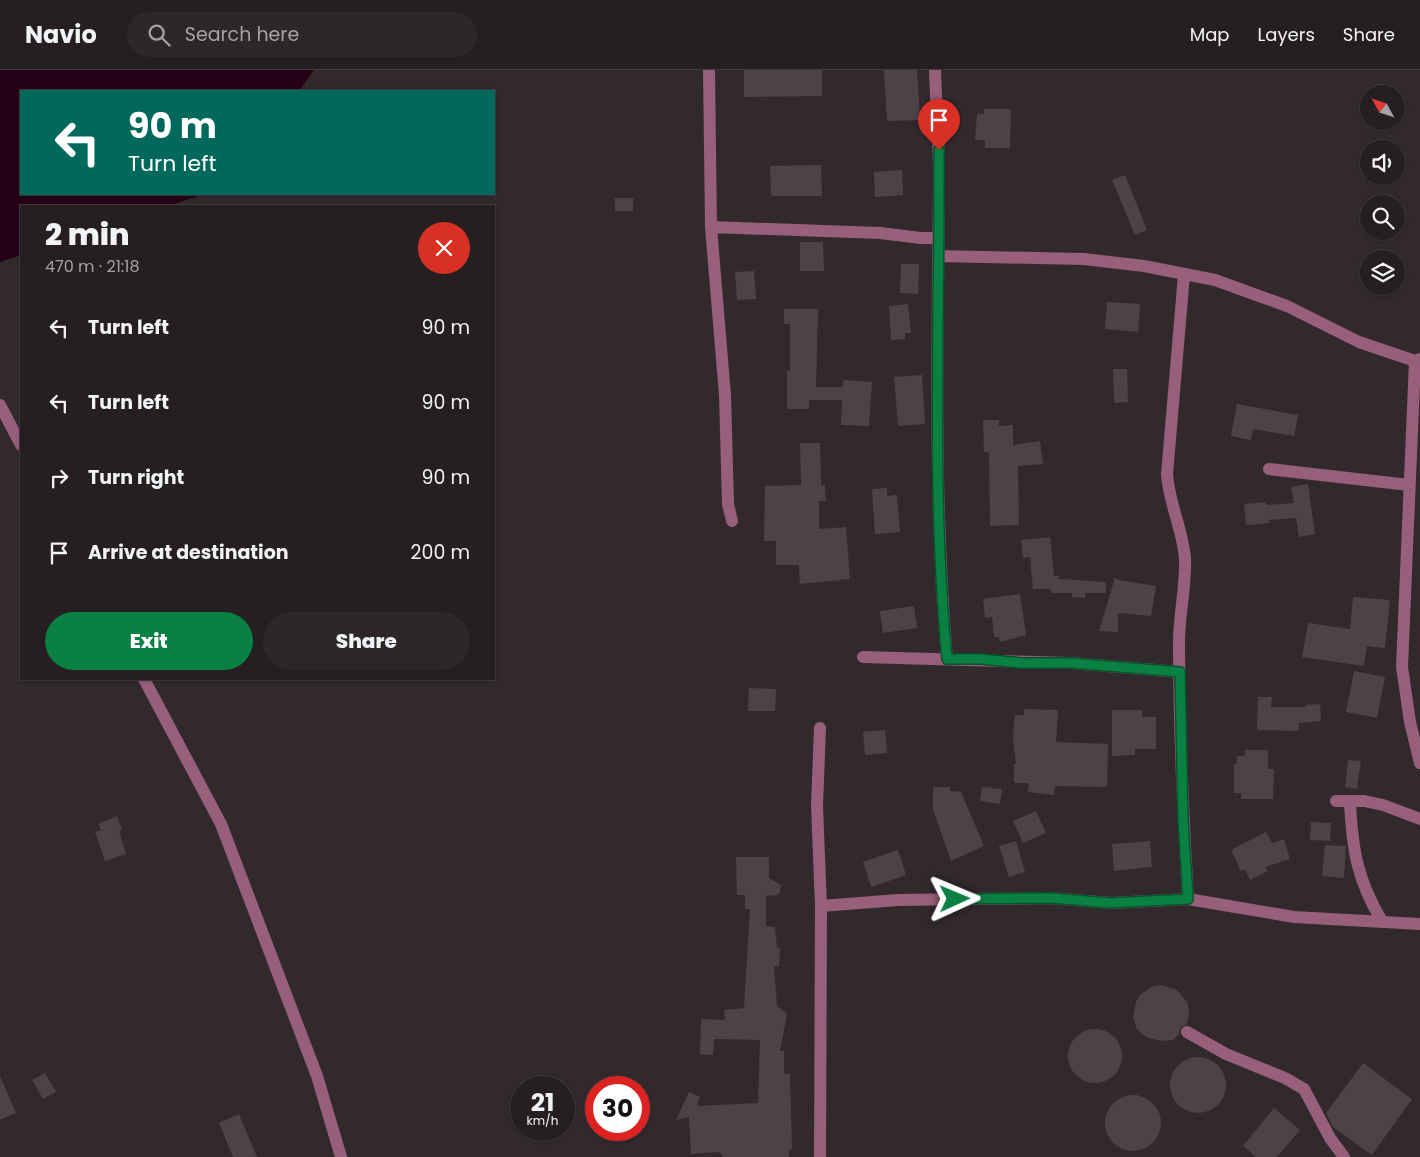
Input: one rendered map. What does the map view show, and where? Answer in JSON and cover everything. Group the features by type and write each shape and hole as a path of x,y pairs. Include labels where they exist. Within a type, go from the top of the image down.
{"street":[{"path":"709,70 711,226 725,395 728,504 732,521"},
{"path":"935,70 939,150 939,540 947,659"},
{"path":"711,226 880,232 921,238 938,238"},
{"path":"938,256 1084,259 1144,266 1215,280 1287,306 1359,342 1417,360 1409,484 1402,667 1410,722 1420,763"},
{"path":"1184,275 1167,474 1168,491 1183,541 1185,560 1179,639 1183,819 1188,899"},
{"path":"0,405 20,443"},
{"path":"1269,469 1409,484"},
{"path":"863,657 1071,663 1180,672"},
{"path":"145,680 221,824 249,904 314,1067 341,1157"},
{"path":"820,728 817,806 821,906 820,1157"},
{"path":"1336,801 1364,801 1383,805 1420,819"},
{"path":"1350,801 1352,831 1361,882 1382,921"},
{"path":"821,906 898,900 1051,898 1110,903 1188,899 1294,918 1420,924"},
{"path":"1187,1032 1226,1054 1285,1078 1304,1089 1330,1138 1344,1157"}],"shaded area":[{"path":"0,70 314,70 300,90 20,90 20,195 202,195 171,205 20,205 20,255 0,262"}],"building":[{"path":"744,70 822,70 822,96 744,97"},
{"path":"884,70 917,70 920,120 887,121"},
{"path":"984,109 1011,109 1010,148 985,148 985,140 975,140 977,114 984,114"},
{"path":"821,165 822,196 771,196 770,166"},
{"path":"902,170 903,195 875,197 874,172"},
{"path":"1125,175 1147,230 1135,235 1112,180"},
{"path":"615,198 633,198 633,211 615,211"},
{"path":"800,242 823,242 824,271 800,271"},
{"path":"901,264 919,264 918,294 900,293"},
{"path":"754,271 756,299 737,300 735,272"},
{"path":"1107,302 1140,304 1138,332 1105,329"},
{"path":"908,304 911,333 905,333 905,339 891,340 889,306"},
{"path":"784,309 818,309 816,387 843,387 843,380 872,382 869,426 841,425 842,400 809,400 809,409 787,409 787,371 790,371 790,324 784,324"},
{"path":"1113,369 1127,369 1128,402 1114,403"},
{"path":"922,375 925,424 898,426 894,377"},
{"path":"1237,404 1298,415 1294,436 1253,429 1251,440 1231,436"},
{"path":"983,420 999,420 999,426 1013,425 1013,445 1040,441 1043,464 1018,466 1019,525 990,526 989,452 984,452"},
{"path":"800,443 820,443 821,485 825,485 826,501 819,501 819,529 846,527 850,579 800,584 799,565 776,565 776,541 764,541 765,486 801,485"},
{"path":"1308,484 1315,534 1299,537 1296,518 1269,520 1269,523 1246,525 1244,504 1266,502 1267,505 1294,503 1291,487"},
{"path":"887,488 887,496 897,495 900,532 875,534 872,489"},
{"path":"1050,537 1054,576 1059,576 1059,579 1106,582 1106,593 1085,593 1085,598 1072,597 1072,593 1051,593 1051,589 1033,589 1030,557 1023,558 1021,540"},
{"path":"1115,578 1156,586 1151,616 1118,613 1118,632 1099,631"},
{"path":"1020,594 1026,635 1000,642 999,637 994,637 992,617 985,618 983,599"},
{"path":"1353,597 1390,600 1385,648 1367,646 1364,666 1302,657 1308,623 1350,629"},
{"path":"914,606 917,628 883,633 880,611"},
{"path":"1354,671 1385,677 1377,718 1346,712"},
{"path":"749,688 776,689 775,711 748,711"},
{"path":"1258,697 1272,697 1271,707 1306,707 1306,705 1320,704 1321,721 1299,723 1299,731 1257,730"},
{"path":"1024,709 1058,710 1056,742 1108,744 1107,787 1055,786 1054,795 1028,792 1029,783 1014,783 1014,764 1016,764 1013,738 1015,715 1024,715"},
{"path":"1112,710 1142,710 1142,717 1156,717 1156,749 1135,749 1135,755 1112,756"},
{"path":"885,730 887,753 865,755 863,732"},
{"path":"1245,750 1268,750 1268,769 1274,769 1273,799 1241,799 1241,793 1234,793 1234,764 1237,764 1237,756 1245,756"},
{"path":"1348,760 1361,761 1357,789 1345,787"},
{"path":"933,787 950,787 950,791 961,792 984,846 951,861 933,810"},
{"path":"982,787 1002,789 1000,804 980,801"},
{"path":"1036,811 1046,833 1023,843 1013,821"},
{"path":"117,816 122,830 119,831 126,854 105,861 95,832 101,830 98,824"},
{"path":"1311,822 1331,823 1330,841 1310,840"},
{"path":"1266,832 1272,843 1284,839 1290,859 1265,867 1268,871 1250,880 1245,870 1241,871 1231,850"},
{"path":"1016,841 1025,872 1009,877 999,846"},
{"path":"1150,841 1152,867 1114,871 1112,844"},
{"path":"1325,845 1346,846 1344,878 1322,876"},
{"path":"898,850 906,875 871,887 863,862"},
{"path":"736,857 769,857 769,878 781,885 780,892 777,895 766,896 766,926 775,927 777,948 780,948 779,966 774,966 777,1006 787,1014 780,1051 784,1051 784,1074 790,1074 792,1149 789,1150 789,1157 722,1157 722,1154 718,1152 691,1154 689,1117 676,1120 689,1092 700,1097 697,1106 758,1103 760,1040 714,1039 713,1055 700,1054 701,1019 725,1020 724,1010 744,1008 750,909 745,909 745,895 737,895"},
{"path":"1161,985 1177,990 1187,1002 1189,1010 1187,1024 1180,1028 1179,1034 1173,1040 1161,1041 1146,1037 1137,1029 1133,1017 1136,1002 1140,995 1153,986"},
{"path":"1095,1029 1105,1031 1114,1037 1120,1046 1122,1056 1120,1066 1114,1075 1105,1081 1095,1083 1085,1081 1076,1075 1070,1066 1068,1056 1070,1046 1076,1037 1085,1031"},
{"path":"1192,1057 1204,1057 1214,1061 1222,1069 1226,1085 1222,1101 1214,1109 1204,1113 1192,1113 1182,1109 1174,1101 1170,1091 1170,1079 1174,1069 1182,1061"},
{"path":"1363,1063 1412,1099 1372,1155 1333,1127 1326,1113"},
{"path":"45,1073 56,1092 43,1099 32,1080"},
{"path":"0,1076 16,1113 0,1120"},
{"path":"1133,1095 1144,1097 1153,1103 1159,1112 1161,1123 1159,1134 1153,1143 1144,1149 1133,1151 1122,1149 1113,1143 1107,1134 1105,1123 1107,1112 1113,1103 1122,1097"},
{"path":"1274,1108 1300,1130 1277,1157 1256,1157 1243,1146"},
{"path":"239,1114 257,1157 233,1157 219,1123"}],"route":[{"path":"939,150 938,495 940,576 947,659 980,659 1022,663 1071,663 1180,672 1183,819 1188,899 1110,903 1051,898 955,899"}]}
